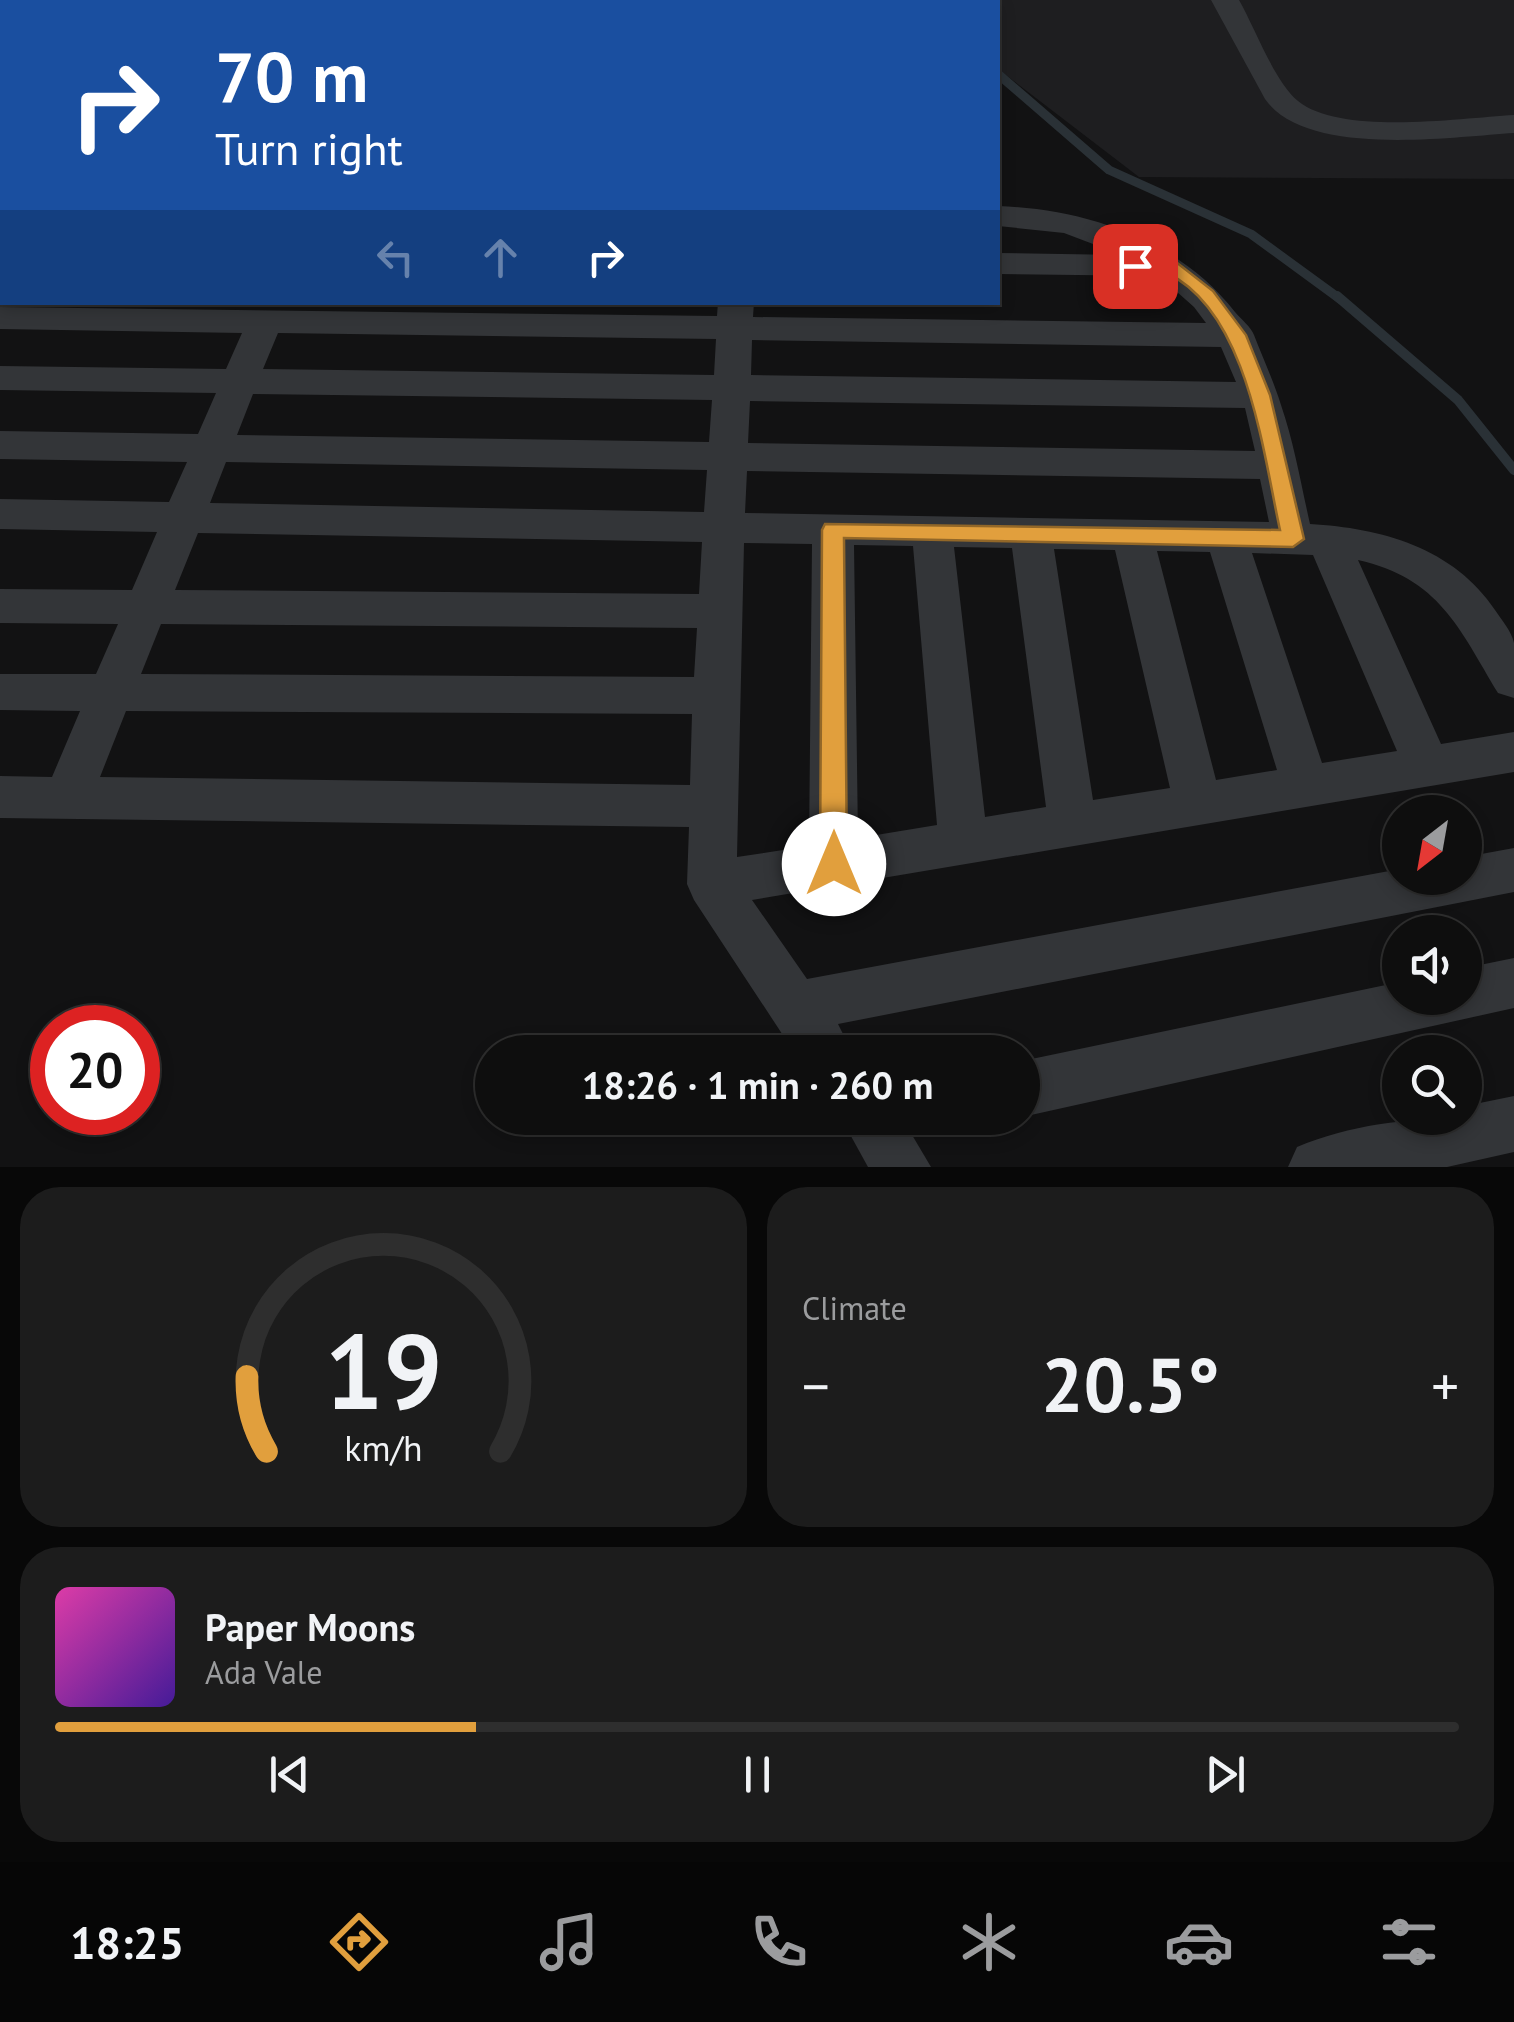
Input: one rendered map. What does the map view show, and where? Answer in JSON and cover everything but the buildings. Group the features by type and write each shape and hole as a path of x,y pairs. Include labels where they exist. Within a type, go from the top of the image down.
{"street":[{"path":"1225,0 1287,108 1310,120 1357,129 1514,124"},
{"path":"1001,211 1105,234 1170,266 1206,295 1236,335 1260,395 1276,465 1311,541 1428,766"},
{"path":"1000,264 1170,266"},
{"path":"0,318 265,320 735,315 1236,335"},
{"path":"735,315 715,696 712,884 814,1035"},
{"path":"67,798 265,320"},
{"path":"0,378 1260,395"},
{"path":"0,445 1276,465"},
{"path":"0,514 1311,541 1380,550 1411,559 1439,577 1460,596 1514,680"},
{"path":"833,530 834,864"},
{"path":"932,532 963,842"},
{"path":"1031,533 1072,825"},
{"path":"1132,536 1198,804"},
{"path":"1226,538 1306,786"},
{"path":"0,606 719,611"},
{"path":"0,692 109,696 715,696"},
{"path":"712,884 1514,752"},
{"path":"0,797 713,806"},
{"path":"795,1007 1514,870"},
{"path":"1482,990 1514,983"},
{"path":"1040,1085 1382,1012"},
{"path":"1317,1167 1514,1124"},
{"path":"885,1135 902,1167"}],"shaded area":[{"path":"1000,0 1514,0 1514,179 1139,177 1000,71"}],"waterway":[{"path":"1000,76 1109,170 1251,234 1340,299"},
{"path":"1337,296 1458,400 1514,470"}],"route":[{"path":"834,864 833,530 1293,539 1260,395 1236,335 1206,295 1170,266 1135,266"}]}
